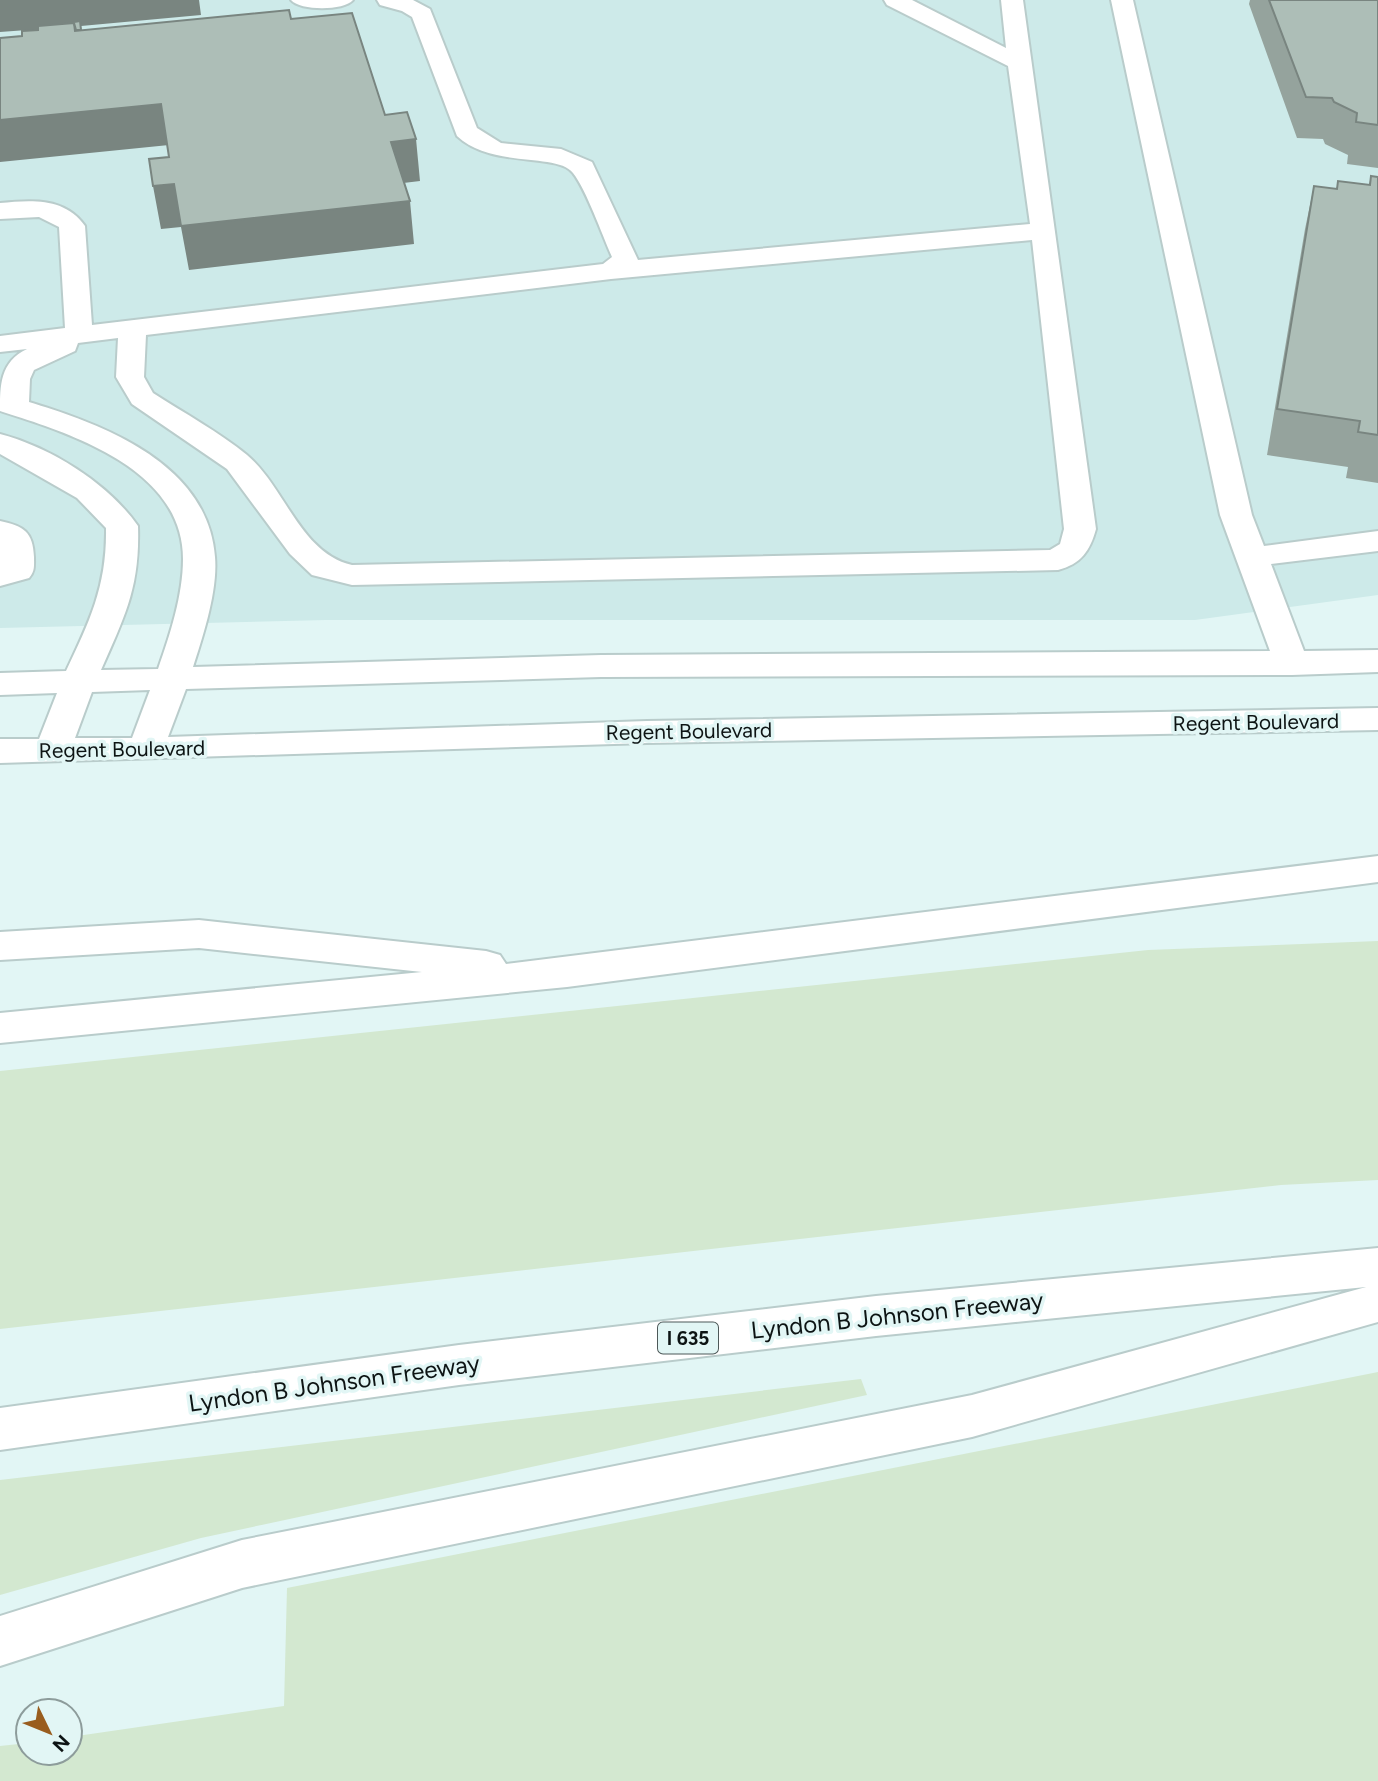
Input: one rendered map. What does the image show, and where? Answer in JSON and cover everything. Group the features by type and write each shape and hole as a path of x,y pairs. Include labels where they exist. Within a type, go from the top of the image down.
{"main road":[{"path":"302,0 342,0"},
{"path":"388,0 410,6 422,14 466,131 479,146 560,156 583,167 626,259 611,271"},
{"path":"895,0 1019,63"},
{"path":"132,329 130,377 142,398 238,463 301,547 323,568 352,575 1058,560 1075,548 1080,529 1044,231 1012,0"},
{"path":"1122,0 1236,515 1292,664"},
{"path":"0,211 26,208 49,211 67,218 72,226 79,335"},
{"path":"0,344 611,271 1044,231"},
{"path":"132,329 67,344 28,358 12,382 8,404 67,422 115,445 158,474 186,511 199,555 193,609 173,678 145,749"},
{"path":"0,443 34,458 88,491 122,526 123,564 111,611 78,682 53,750"},
{"path":"0,530 17,540 18,571 0,576"},
{"path":"1252,556 1378,541"},
{"path":"0,684 626,665 1292,664 1378,661"},
{"name":"Regent Boulevard","path":"0,751 145,749 647,732 1378,719"},
{"path":"0,1028 567,973 1378,869"},
{"path":"0,946 199,934 567,973"},
{"name":"Lyndon B Johnson Freeway","path":"0,1429 459,1365 862,1317 1378,1267"},
{"path":"0,1642 242,1564 972,1416 1378,1303"}],"shaded area":[{"path":"0,0 1378,0 1378,595 1195,620 326,620 0,628"}],"green space":[{"path":"1378,941 1378,1180 1281,1185 0,1329 0,1071 1148,950"},
{"path":"1378,1372 1378,1781 0,1781 0,1746 14,1744 14,1767 84,1767 84,1735 284,1706 287,1588"},
{"path":"861,1379 867,1395 201,1538 0,1595 0,1480"}],"building":[{"path":"1269,0 1378,0 1378,125 1356,122 1357,113 1334,102 1332,98 1306,97"},
{"path":"289,10 291,19 352,13 385,115 407,112 416,139 391,142 410,201 181,226 174,184 153,186 149,159 169,157 161,104 0,120 0,38 22,36 22,31 38,30 38,26 74,23 75,31"},
{"path":"80,21 81,30 76,30 74,23 68,23"},
{"path":"1371,176 1378,177 1378,435 1358,432 1360,421 1277,409 1314,186 1337,189 1338,181 1370,185"}]}
